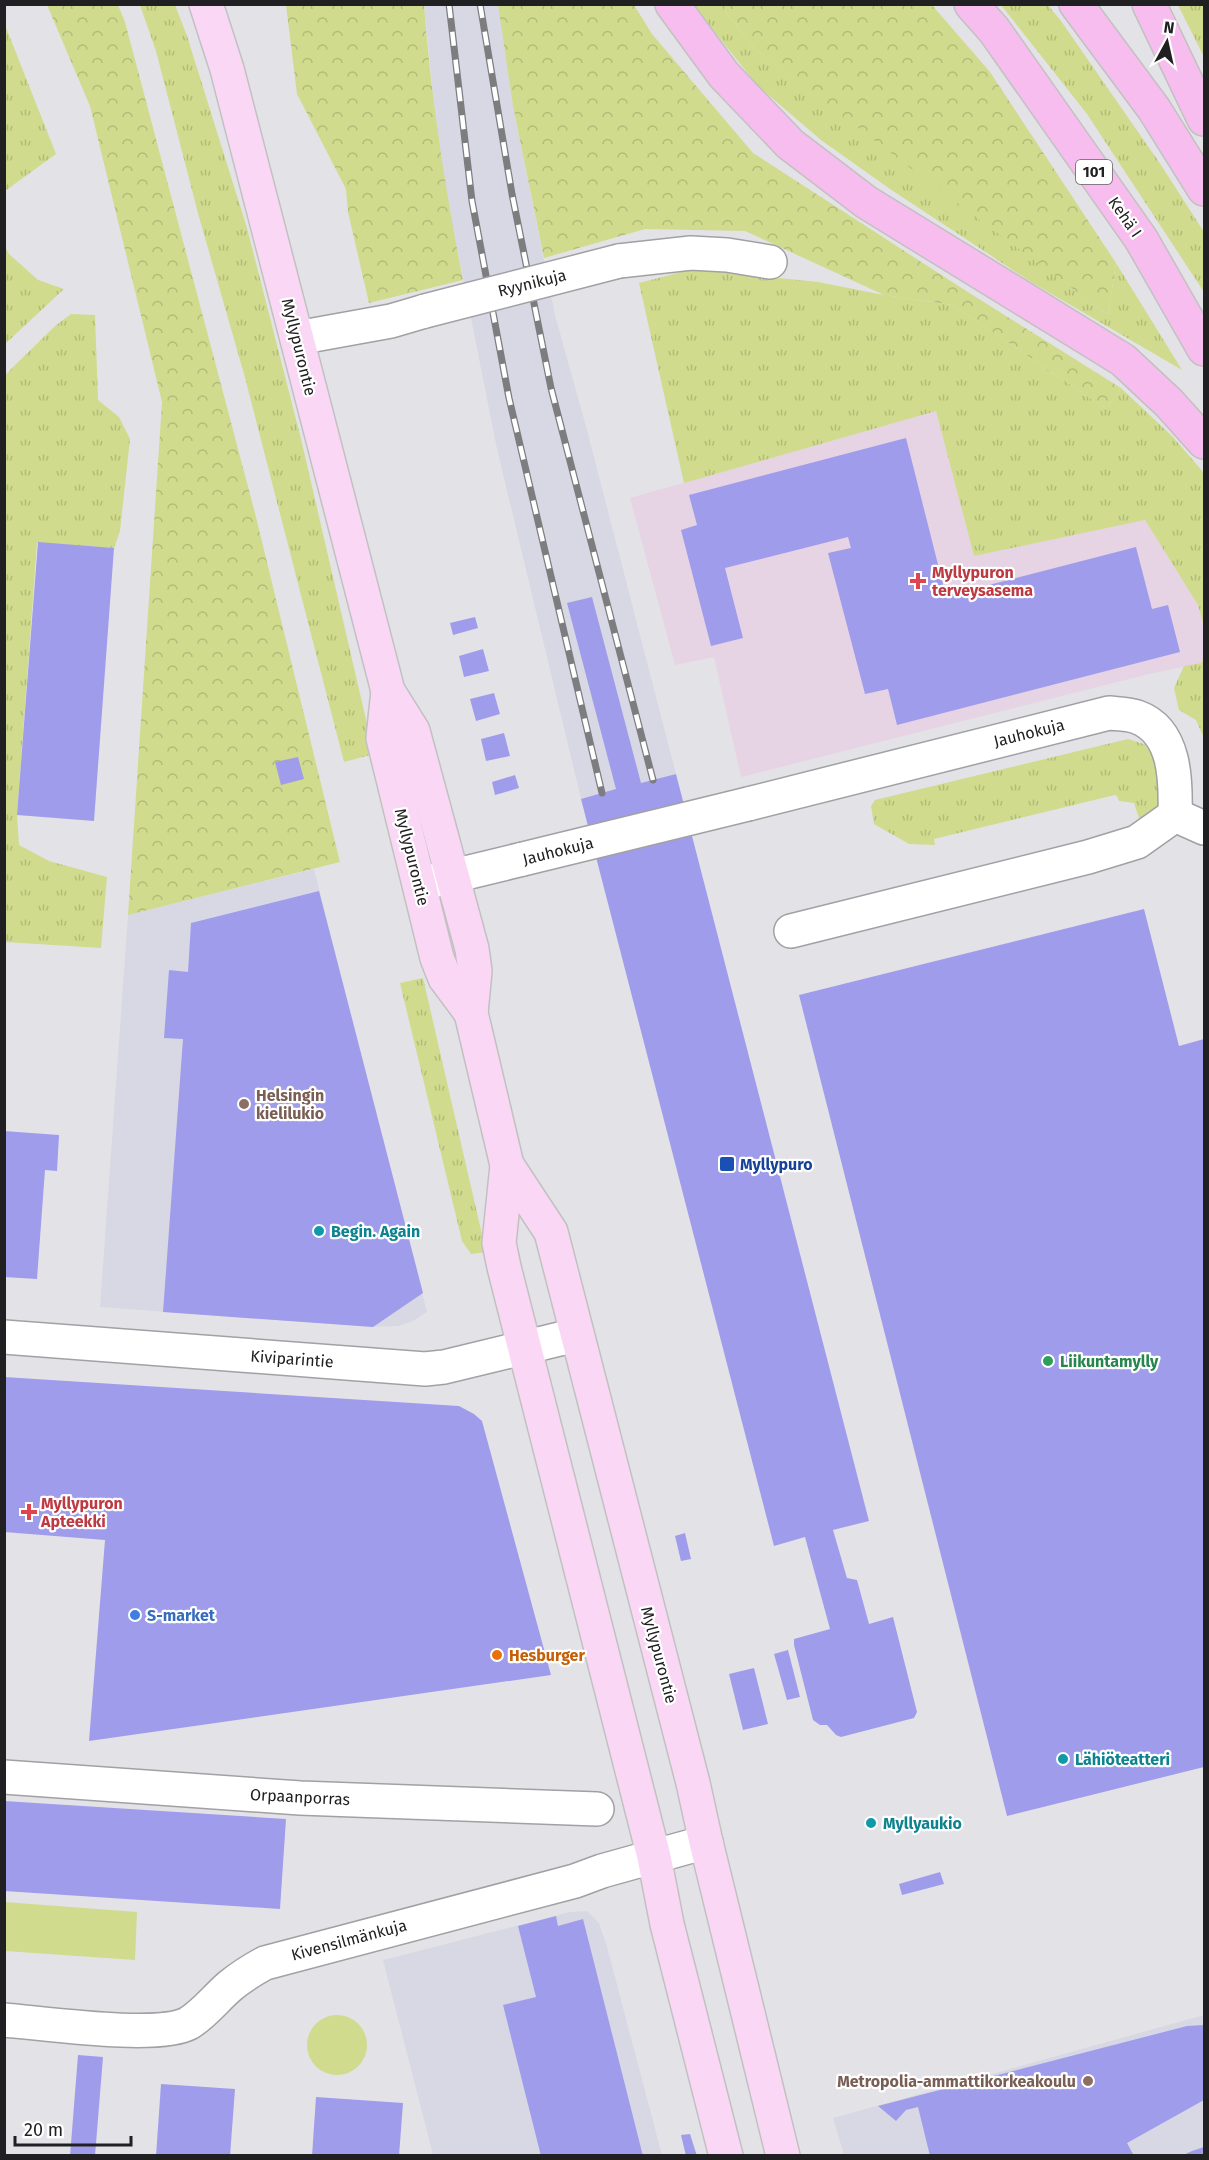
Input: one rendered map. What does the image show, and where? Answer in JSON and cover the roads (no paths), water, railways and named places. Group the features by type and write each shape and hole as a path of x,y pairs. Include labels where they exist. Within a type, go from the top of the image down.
{"highway":[{"path":"672,4 724,75 790,144 866,202 1123,360 1169,404 1204,442"},
{"name":"Kehä I","path":"971,4 994,30 1141,239 1204,349"},
{"path":"1076,4 1154,109 1204,189"},
{"path":"1149,4 1204,119"}],"main road":[{"name":"Myllypurontie","path":"206,4 227,69 388,691 413,731 472,949 475,971 471,1013 507,1165 499,1243 654,1857 667,1924 726,2156"},
{"name":"Myllypurontie","path":"388,691 383,738 436,958 445,978 471,1013"},
{"name":"Myllypurontie","path":"507,1165 551,1232 693,1783 783,2156"}],"street":[{"name":"Ryynikuja","path":"297,339 381,323 618,261 691,253 727,255 770,262"},
{"name":"Jauhokuja","path":"420,884 748,804 1109,712 1137,717 1157,729 1170,752 1176,781 1175,815"},
{"path":"791,931 1088,857 1137,842 1157,830 1175,815 1204,828"},
{"name":"Kiviparintie","path":"4,1337 425,1369 444,1367 576,1335"},
{"name":"Orpaanporras","path":"4,1777 300,1798 597,1809"},
{"name":"Kivensilmänkuja","path":"4,2020 134,2030 169,2030 188,2024 246,1974 265,1963 575,1881 706,1842"}],"railway":[{"path":"449,4 472,201 509,398 602,793"},
{"path":"480,4 512,194 551,388 653,780"}],"place":[{"name":"Myllypuron terveysasema","path":"918,581"},
{"name":"Helsingin kielilukio","path":"244,1104"},
{"name":"Myllypuro","path":"727,1164"},
{"name":"Begin. Again","path":"319,1231"},
{"name":"Liikuntamylly","path":"1048,1361"},
{"name":"Myllypuron Apteekki","path":"29,1512"},
{"name":"S-market","path":"135,1615"},
{"name":"Hesburger","path":"497,1655"},
{"name":"Lähiöteatteri","path":"1063,1759"},
{"name":"Myllyaukio","path":"871,1823"},
{"name":"Metropolia-ammattikorkeakoulu","path":"1088,2081"}]}
